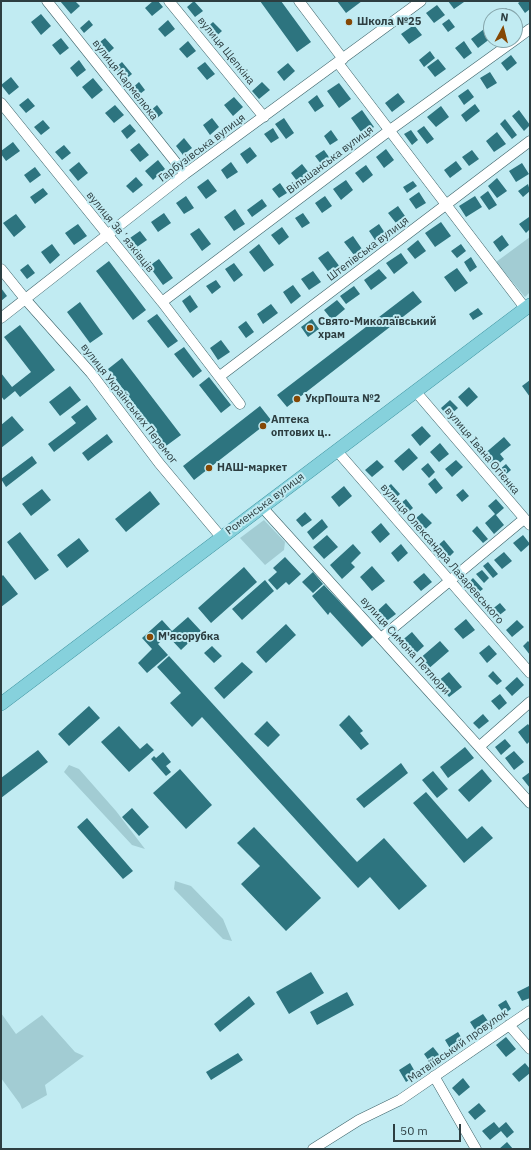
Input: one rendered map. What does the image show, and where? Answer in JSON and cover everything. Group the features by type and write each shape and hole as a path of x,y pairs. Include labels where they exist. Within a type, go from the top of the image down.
{"main road":[{"name":"Роменська вулиця","path":"1,704 528,307"}],"street":[{"name":"вулиця Кармелюка","path":"47,1 185,174"},
{"name":"вулиця Щепкіна","path":"169,1 264,117"},
{"path":"299,1 390,130 446,204 528,307"},
{"name":"Гарбузівська вулиця","path":"1,318 108,236 185,174 421,1"},
{"name":"Вільшанська вулиця","path":"162,302 390,130 504,48"},
{"name":"вулиця Звʼязківців","path":"1,103 162,302 240,404"},
{"name":"Штепівська вулиця","path":"220,376 530,141"},
{"name":"вулиця Українських Перемог","path":"1,269 26,300 91,373 159,463 221,537"},
{"name":"вулиця Івана Огієнка","path":"416,392 527,522"},
{"name":"вулиця Олександра Лазаревського","path":"337,451 449,582 530,673"},
{"name":"вулиця Симона Петлюри","path":"262,507 530,803"},
{"path":"382,638 449,582 527,522"},
{"path":"480,746 530,702"},
{"name":"Матвіївський провулок","path":"313,1149 359,1120 400,1100 530,1011"},
{"path":"510,1025 530,1049"},
{"path":"434,1076 476,1149"}],"shaded area":[{"path":"530,237 530,292 525,297 496,262"},
{"path":"264,520 285,542 284,550 265,565 240,538"},
{"path":"69,765 79,769 116,811 145,849 132,845 64,772"},
{"path":"175,881 191,886 223,919 232,941 223,939 174,889"},
{"path":"1,1013 16,1034 42,1015 75,1052 84,1056 45,1085 47,1095 22,1109 1,1078"}],"building":[{"path":"60,1 75,1 80,6 71,14"},
{"path":"153,1 158,1 163,7 152,16 145,8"},
{"path":"194,1 203,11 195,17 187,7"},
{"path":"260,1 281,1 311,42 297,52"},
{"path":"337,1 362,1 346,13"},
{"path":"448,1 463,1 464,2 454,9"},
{"path":"521,1 530,1 530,9 525,13 523,8 518,3"},
{"path":"437,5 445,15 434,23 426,13"},
{"path":"41,14 51,26 41,35 31,22"},
{"path":"449,19 455,27 448,32 442,24"},
{"path":"89,20 93,25 84,33 80,28"},
{"path":"168,20 175,29 165,37 158,29"},
{"path":"213,22 222,31 213,39 205,29"},
{"path":"414,25 422,35 409,44 401,34"},
{"path":"483,30 483,44 478,48 471,39"},
{"path":"61,38 69,48 60,55 52,45"},
{"path":"105,38 114,48 105,56 96,45"},
{"path":"188,41 196,51 187,58 179,49"},
{"path":"464,41 472,53 464,59 455,48"},
{"path":"430,51 435,58 424,67 419,60"},
{"path":"511,55 517,63 507,71 501,63"},
{"path":"438,59 446,69 435,77 427,67"},
{"path":"79,60 86,70 77,77 70,68"},
{"path":"122,62 132,74 125,80 115,68"},
{"path":"205,62 215,74 207,80 197,68"},
{"path":"288,63 295,71 284,81 277,72"},
{"path":"490,72 497,83 487,89 480,78"},
{"path":"11,77 19,87 9,95 1,85"},
{"path":"93,78 103,90 92,99 82,87"},
{"path":"139,82 145,90 136,97 130,90"},
{"path":"262,82 270,90 259,99 252,91"},
{"path":"339,83 351,99 339,108 327,91"},
{"path":"468,89 474,97 464,105 458,96"},
{"path":"398,93 405,102 392,112 385,103"},
{"path":"317,95 324,106 315,112 308,102"},
{"path":"234,97 243,107 233,116 224,105"},
{"path":"28,98 35,106 26,113 19,105"},
{"path":"475,104 480,111 466,122 461,115"},
{"path":"115,105 124,115 114,123 105,113"},
{"path":"157,105 163,113 156,119 149,112"},
{"path":"441,106 449,117 436,127 427,117"},
{"path":"362,110 374,127 363,135 351,118"},
{"path":"519,110 530,125 524,131 512,116"},
{"path":"212,118 219,127 210,135 203,125"},
{"path":"284,118 294,133 286,139 275,124"},
{"path":"505,119 517,135 512,139 500,124"},
{"path":"43,120 50,128 41,135 34,127"},
{"path":"130,124 136,131 127,139 121,131"},
{"path":"424,126 434,139 427,144 417,131"},
{"path":"273,128 279,138 271,143 264,134"},
{"path":"331,130 338,140 330,145 324,136"},
{"path":"411,130 418,140 412,145 404,134"},
{"path":"497,132 506,144 494,152 486,141"},
{"path":"184,138 192,148 183,155 176,146"},
{"path":"13,142 20,151 6,161 1,154 1,151"},
{"path":"139,143 149,155 140,162 130,150"},
{"path":"64,145 71,153 62,160 55,152"},
{"path":"250,147 257,156 247,164 240,154"},
{"path":"386,149 394,160 384,168 376,157"},
{"path":"324,150 329,157 321,164 315,156"},
{"path":"472,150 479,159 469,166 462,157"},
{"path":"158,160 165,169 153,180 145,171"},
{"path":"456,161 462,169 450,178 444,170"},
{"path":"79,162 88,173 78,181 69,170"},
{"path":"231,162 238,172 227,179 221,170"},
{"path":"522,163 529,174 516,182 509,171"},
{"path":"302,164 309,173 297,181 291,173"},
{"path":"366,165 373,175 363,183 355,173"},
{"path":"35,167 41,175 30,183 24,175"},
{"path":"136,177 143,185 133,193 126,186"},
{"path":"497,178 507,191 497,198 488,186"},
{"path":"208,179 217,191 206,199 197,187"},
{"path":"346,180 353,190 341,200 333,189"},
{"path":"413,181 417,186 407,193 403,187"},
{"path":"280,183 287,193 279,198 272,189"},
{"path":"528,184 530,191 523,197 518,191"},
{"path":"43,188 48,194 35,204 30,197"},
{"path":"488,191 497,205 489,210 480,197"},
{"path":"419,192 426,203 416,209 409,199"},
{"path":"186,196 194,208 184,214 176,203"},
{"path":"325,196 332,206 322,213 315,203"},
{"path":"475,196 482,207 466,217 459,206"},
{"path":"262,199 267,206 252,217 247,210"},
{"path":"398,206 405,216 396,223 388,213"},
{"path":"235,209 245,224 234,231 224,217"},
{"path":"164,213 171,223 158,232 151,222"},
{"path":"303,213 310,223 302,228 295,218"},
{"path":"16,214 26,227 14,237 3,223"},
{"path":"529,217 530,229 526,233 519,224"},
{"path":"441,222 451,236 435,247 425,233"},
{"path":"78,224 87,236 74,245 65,233"},
{"path":"379,224 385,233 375,240 369,231"},
{"path":"282,227 289,237 279,245 271,235"},
{"path":"199,228 211,244 202,251 190,234"},
{"path":"140,231 147,240 134,249 127,240"},
{"path":"502,235 509,245 500,252 493,242"},
{"path":"353,236 362,249 354,255 344,242"},
{"path":"418,240 426,251 415,259 407,249"},
{"path":"52,244 60,255 50,264 41,252"},
{"path":"259,244 274,265 264,272 249,252"},
{"path":"461,244 466,251 457,258 451,251"},
{"path":"328,251 340,267 330,274 318,258"},
{"path":"401,253 408,263 394,274 386,263"},
{"path":"471,257 477,267 470,272 464,262"},
{"path":"159,259 173,278 163,285 149,266"},
{"path":"109,261 146,310 133,320 96,271"},
{"path":"234,263 243,275 234,282 225,269"},
{"path":"28,264 35,273 27,279 20,270"},
{"path":"457,268 468,283 455,292 444,277"},
{"path":"379,269 387,278 371,290 364,280"},
{"path":"313,271 321,282 309,290 301,279"},
{"path":"216,280 221,287 212,294 206,286"},
{"path":"293,285 301,296 291,304 283,292"},
{"path":"354,286 360,294 346,304 340,296"},
{"path":"1,288 7,296 1,301"},
{"path":"413,291 422,302 287,407 277,395"},
{"path":"190,295 198,307 190,313 182,301"},
{"path":"337,300 345,309 332,320 324,310"},
{"path":"80,302 103,334 90,343 67,312"},
{"path":"271,304 278,313 263,324 257,314"},
{"path":"478,308 483,314 473,320 469,314"},
{"path":"157,314 178,341 168,348 147,321"},
{"name":"Свято-Миколаївський храм","path":"312,319 319,329 308,337 301,327"},
{"path":"246,321 254,332 246,338 238,327"},
{"path":"20,325 55,370 20,397 15,391 4,400 1,396 1,373 12,387 31,372 4,337"},
{"path":"221,340 230,352 218,360 210,348"},
{"path":"184,347 202,371 193,378 174,354"},
{"path":"122,358 181,435 166,446 108,369"},
{"path":"209,377 231,405 221,413 199,385"},
{"path":"530,380 530,397 522,386"},
{"path":"70,386 81,400 60,416 49,402"},
{"path":"469,387 478,397 467,407 458,397"},
{"path":"450,400 458,408 448,417 441,408"},
{"path":"87,405 97,419 54,452 48,444 76,423 71,417"},
{"path":"260,406 271,420 194,480 183,466"},
{"path":"12,416 24,430 1,448 1,425"},
{"path":"422,426 431,436 420,446 411,435"},
{"path":"107,434 113,442 88,461 82,453"},
{"path":"504,437 511,445 500,454 504,459 494,468 483,455"},
{"path":"440,443 449,454 439,462 430,452"},
{"path":"409,448 418,458 403,471 394,461"},
{"path":"32,456 37,463 6,487 1,479"},
{"path":"377,460 384,467 372,477 365,470"},
{"path":"456,460 463,467 452,477 445,469"},
{"path":"428,463 435,472 429,478 421,469"},
{"path":"506,464 511,470 503,477 498,471"},
{"path":"435,478 443,488 436,494 428,484"},
{"path":"391,484 400,494 391,502 382,492"},
{"path":"344,486 352,496 339,507 331,497"},
{"path":"42,489 51,500 31,516 22,504"},
{"path":"463,489 469,496 462,502 456,495"},
{"path":"150,491 160,504 126,532 115,519"},
{"path":"406,499 413,508 404,516 396,507"},
{"path":"496,499 504,508 496,515 504,525 494,534 485,523 495,514 488,506"},
{"path":"305,512 312,520 302,527 296,520"},
{"path":"422,513 432,523 420,534 410,523"},
{"path":"322,519 328,527 313,540 307,532"},
{"path":"381,523 390,534 380,543 371,532"},
{"path":"477,526 488,539 483,543 472,531"},
{"path":"20,532 49,570 35,580 7,542"},
{"path":"327,535 338,547 324,559 313,547"},
{"path":"523,535 530,544 521,552 513,543"},
{"path":"79,538 89,551 67,568 57,555"},
{"path":"444,540 454,552 445,561 434,549"},
{"path":"353,544 361,553 351,563 355,567 342,579 330,565"},
{"path":"401,544 408,553 398,562 391,553"},
{"path":"504,552 512,561 502,569 494,560"},
{"path":"285,557 301,574 289,585 286,582 277,590 268,580 277,572 273,568"},
{"path":"488,562 498,574 493,578 483,566"},
{"path":"372,566 385,581 372,591 360,577"},
{"path":"244,567 257,582 211,623 198,608"},
{"path":"482,570 489,578 484,583 476,574"},
{"path":"313,572 323,584 313,593 302,582"},
{"path":"424,573 432,582 421,591 413,582"},
{"path":"3,575 18,594 1,607 1,577"},
{"path":"473,578 483,589 475,595 466,585"},
{"path":"265,580 274,591 242,620 232,609"},
{"path":"324,585 373,637 362,647 330,612 328,615 312,596"},
{"path":"386,603 396,614 384,623 375,613"},
{"path":"500,603 506,610 497,617 491,610"},
{"path":"188,617 201,631 181,650 167,635 158,644 168,655 147,673 138,663 152,649 142,638 162,620 172,631"},
{"path":"466,619 475,630 463,639 454,629"},
{"path":"517,620 524,627 512,637 506,630"},
{"path":"286,624 296,635 266,663 256,652"},
{"path":"412,632 424,646 413,656 400,642"},
{"path":"440,641 449,651 427,670 418,660"},
{"path":"528,641 530,643 530,655 523,646"},
{"path":"489,645 497,654 487,663 479,653"},
{"path":"212,646 222,656 214,663 204,653"},
{"path":"169,656 357,862 384,838 427,886 399,910 370,877 358,888 202,717 192,727 170,703 181,693 157,667"},
{"path":"242,662 253,672 224,699 214,688"},
{"path":"493,671 502,681 497,685 488,676"},
{"path":"449,672 462,687 449,697 437,682"},
{"path":"517,677 524,685 512,696 505,688"},
{"path":"500,694 507,703 499,710 491,701"},
{"path":"89,706 100,718 69,746 58,734"},
{"path":"483,714 489,721 479,729 473,723"},
{"path":"349,715 363,731 360,733 369,744 361,750 339,725"},
{"path":"267,721 280,735 268,747 254,734"},
{"path":"528,724 530,727 530,741 527,744 518,732"},
{"path":"119,726 140,749 147,743 154,750 129,772 101,742"},
{"path":"505,739 511,746 501,755 495,747"},
{"path":"465,747 474,758 448,778 440,767"},
{"path":"38,750 48,762 1,798 1,778"},
{"path":"514,751 524,762 514,770 505,758"},
{"path":"163,752 171,762 166,766 171,772 166,776 151,759 154,756 156,758"},
{"path":"401,763 408,773 364,808 356,799"},
{"path":"180,769 212,805 186,829 153,793"},
{"path":"482,769 492,781 469,802 458,790"},
{"path":"433,771 448,789 437,798 422,780"},
{"path":"530,772 530,788 522,778"},
{"path":"426,792 467,839 482,826 493,838 464,863 413,803"},
{"path":"132,808 149,827 139,836 122,817"},
{"path":"87,818 133,871 123,879 77,827"},
{"path":"254,827 321,898 286,931 241,884 260,866 237,843"},
{"path":"311,972 324,993 289,1014 276,992"},
{"path":"529,986 530,998 522,1001 517,992"},
{"path":"347,992 354,1005 317,1025 310,1012"},
{"path":"249,996 255,1004 220,1032 214,1024"},
{"path":"506,1000 511,1009 504,1014 498,1005"},
{"path":"483,1014 490,1024 477,1033 470,1022"},
{"path":"458,1032 464,1042 451,1050 445,1040"},
{"path":"506,1037 516,1049 506,1057 496,1045"},
{"path":"433,1047 441,1057 431,1064 424,1054"},
{"path":"238,1053 243,1060 211,1080 206,1072"},
{"path":"410,1063 417,1075 406,1082 399,1070"},
{"path":"525,1063 530,1069 530,1073 519,1082 512,1074"},
{"path":"463,1078 470,1087 459,1096 452,1088"},
{"path":"479,1103 486,1111 475,1120 468,1112"},
{"path":"494,1122 499,1128 506,1122 514,1132 507,1138 501,1131 490,1140 482,1131"},
{"path":"507,1142 513,1149 499,1149"}],"place":[{"name":"Школа №25","path":"349,22"},
{"name":"Свято-Миколаївський храм","path":"310,328"},
{"name":"УкрПошта №2","path":"297,399"},
{"name":"Аптека оптових ц..","path":"263,426"},
{"name":"НАШ-маркет","path":"209,468"},
{"name":"М'ясорубка","path":"150,637"}]}
